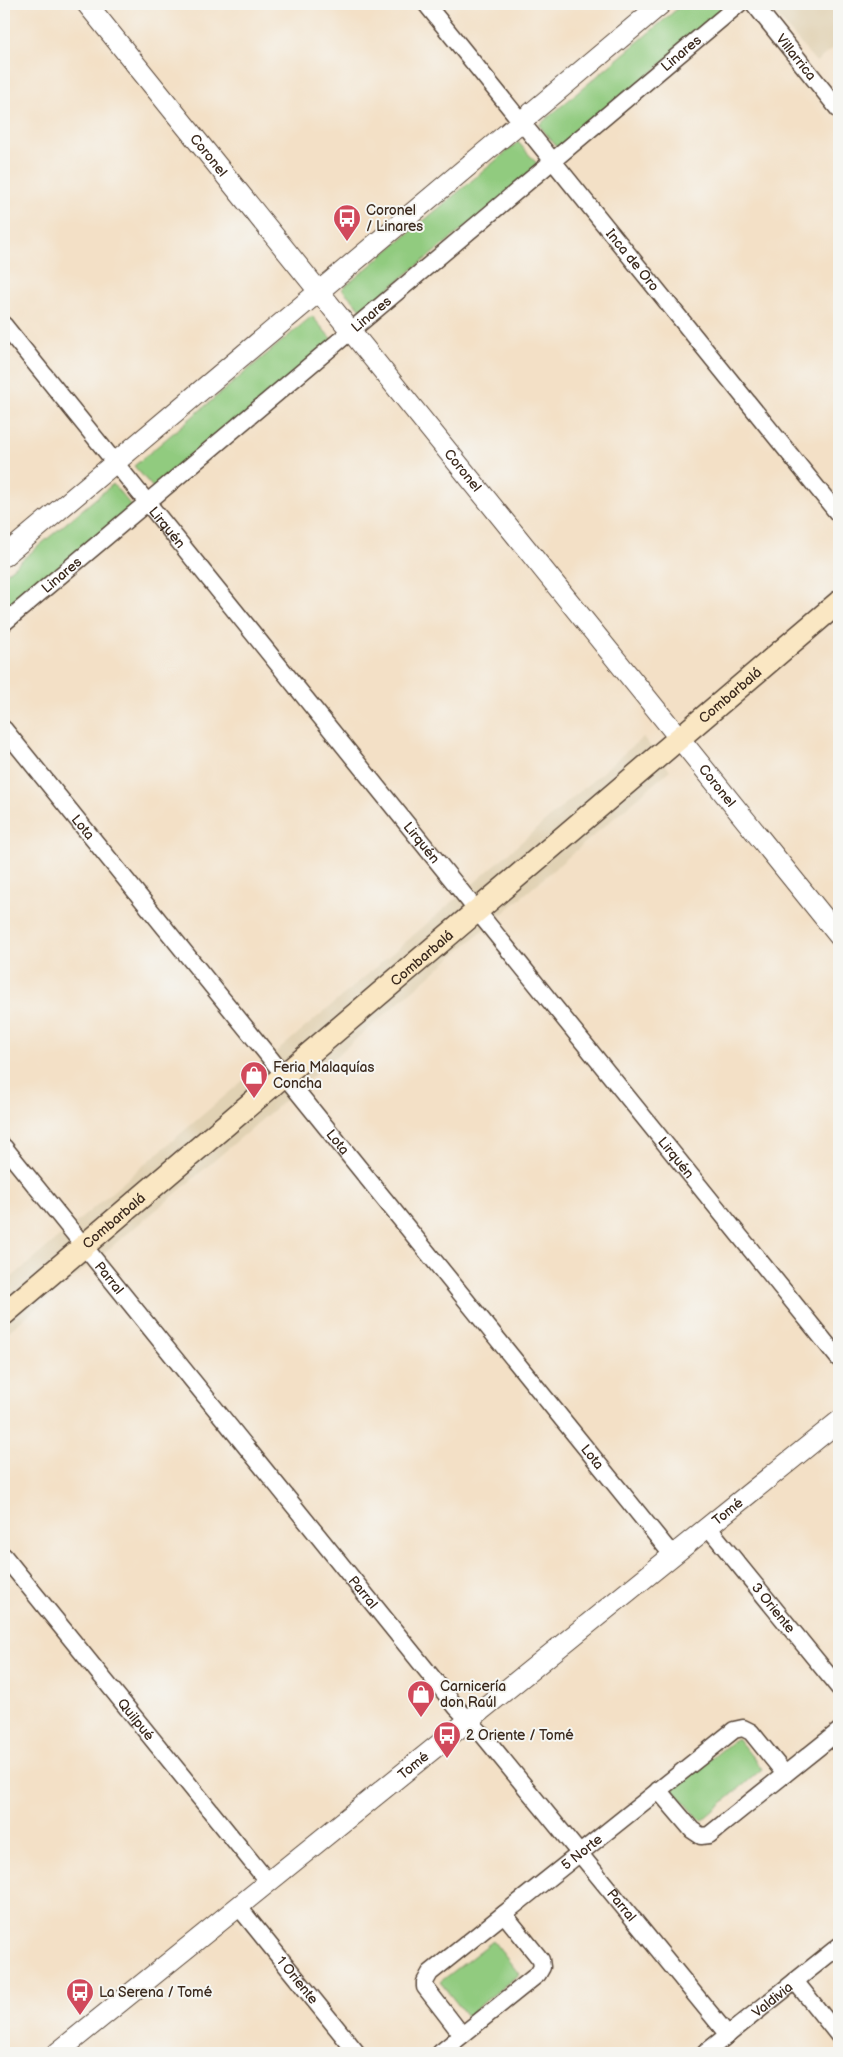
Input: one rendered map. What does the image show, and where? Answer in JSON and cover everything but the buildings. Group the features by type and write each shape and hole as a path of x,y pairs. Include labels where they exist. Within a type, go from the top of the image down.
{"main road":[{"name":"Combarbalá","path":"4,1314 839,602"}],"street":[{"name":"Coronel","path":"87,4 839,936"},
{"name":"Inca de Oro","path":"426,4 839,515"},
{"path":"4,556 661,4"},
{"name":"Linares","path":"4,623 739,4"},
{"name":"Villarrica","path":"754,4 839,110"},
{"name":"Lirquén","path":"4,325 839,1359"},
{"name":"Lota","path":"4,729 672,1556"},
{"name":"Parral","path":"4,1148 457,1708 482,1734 728,2036"},
{"name":"Tomé","path":"57,2053 708,1527 838,1425"},
{"name":"3 Oriente","path":"708,1527 839,1688"},
{"name":"Quilpué","path":"4,1556 268,1882"},
{"name":"5 Norte","path":"462,2035 428,1992 425,1982 426,1977 579,1853 730,1732 738,1728 751,1732 785,1774"},
{"path":"658,1790 696,1834 705,1836 712,1833 839,1731"},
{"name":"1 Oriente","path":"238,1906 357,2053"},
{"path":"440,2053 538,1974 542,1967 541,1960 504,1914"},
{"name":"Valdivia","path":"705,2053 839,1946"},
{"path":"795,1981 839,2036"}],"shaded area":[{"path":"767,4 839,4 839,43 816,62"},
{"name":"Feria Malaquías Concha","path":"643,737 670,770 167,1201 4,1335 4,1284"}],"green space":[{"path":"683,4 731,4 560,151 539,125"},
{"path":"518,142 540,167 362,310 342,289"},
{"path":"312,316 334,342 156,491 134,466"},
{"path":"113,484 134,509 4,619 4,575"},
{"path":"737,1738 762,1769 701,1821 673,1789"},
{"path":"493,1941 519,1974 467,2016 440,1982"}],"place":[{"name":"Coronel / Linares","path":"347,242"},
{"name":"Feria Malaquías Concha","path":"254,1099"},
{"name":"Carnicería don Raúl","path":"421,1718"},
{"name":"2 Oriente / Tomé","path":"447,1759"},
{"name":"La Serena / Tomé","path":"80,2016"}]}
